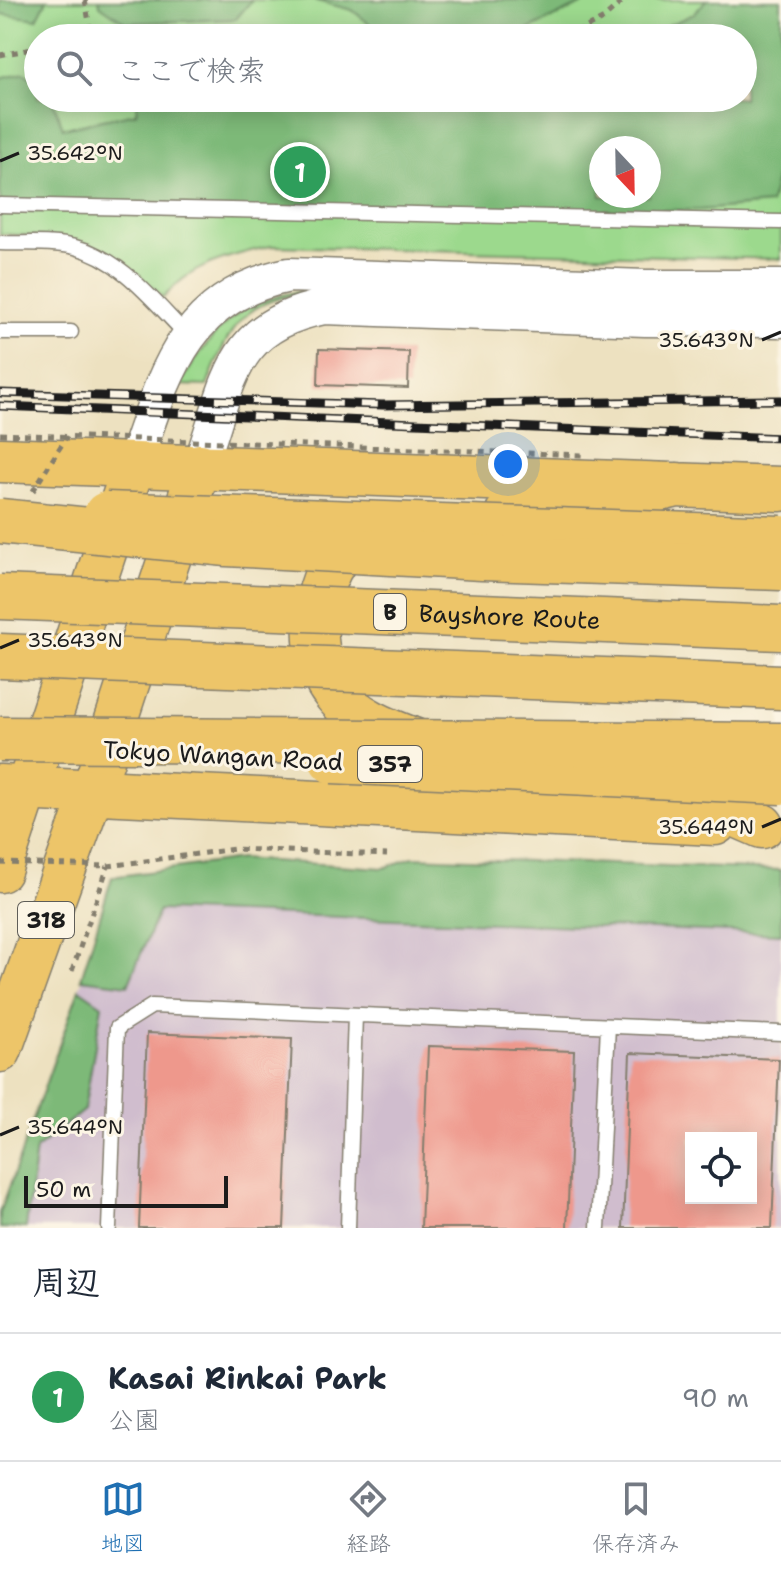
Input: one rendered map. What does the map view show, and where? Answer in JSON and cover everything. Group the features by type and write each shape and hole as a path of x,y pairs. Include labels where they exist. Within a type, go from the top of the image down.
{"highway":[{"path":"0,460 200,465 781,489"},
{"path":"677,485 547,512 452,512 397,520 357,536 329,564 320,598 317,646 322,674 336,695 362,716 384,729 438,749 482,761 567,776 624,780 702,800 772,826"},
{"path":"0,510 781,538"},
{"path":"0,521 259,546 482,558 781,568"},
{"name":"Bayshore Route","path":"0,597 781,628"},
{"path":"0,656 781,687"},
{"path":"0,742 781,745"},
{"name":"Tokyo Wangan Road","path":"0,742 781,782"},
{"path":"15,787 772,826"}],"main road":[{"name":"318","path":"0,871 15,787 134,464"},
{"name":"318","path":"0,1051 93,790 200,465"}],"street":[{"path":"134,464 167,369 187,335 233,294 251,284 289,275 646,287 781,287"},
{"path":"200,465 243,351 267,325 302,311 324,307 781,320"}],"lane":[{"path":"0,205 781,222"},
{"path":"0,243 74,247 99,256 122,271 187,335"},
{"path":"0,332 71,332"},
{"path":"109,1228 117,1028 152,1006 781,1033"},
{"path":"348,1228 355,1015"},
{"path":"598,1228 608,1026"}],"path":[{"path":"85,0 89,24"},
{"path":"593,24 624,0"},
{"path":"0,55 24,51"},
{"path":"0,434 583,455"},
{"path":"0,863 108,866 235,849 387,855"},
{"path":"72,971 108,866"}],"shaded area":[{"path":"195,879 781,901 781,1228 0,1228 0,1214 99,932"}],"green space":[{"path":"0,0 781,0 781,259 271,246 199,269 174,286 163,298 106,251 73,240 0,234"},
{"path":"0,0 47,0 37,19 0,14"},
{"path":"99,0 252,0 236,19 126,23 100,5"},
{"path":"313,0 591,0 540,24 370,24 352,10"},
{"path":"706,0 781,0 781,159 770,204 700,210 0,211 0,78 24,72 24,112 57,112 63,128 136,112 757,112 757,24 671,24 694,14"},
{"path":"316,290 315,294 291,296 256,308 232,331 207,386 180,385 205,346 234,317 269,298"},
{"path":"413,857 781,870 781,934 159,910 128,985 81,979 112,877 240,859 384,868"},
{"path":"79,989 102,1005 84,1110 36,1149 26,1228 0,1228 0,1213"}],"building":[{"path":"319,349 409,352 408,388 318,385"},
{"path":"147,1033 292,1039 284,1228 139,1228"},
{"path":"428,1046 574,1051 567,1228 421,1228"},
{"path":"630,1053 779,1059 772,1228 623,1228"}],"railway":[{"path":"0,393 383,405 781,400"},
{"path":"0,406 781,438"}],"place":[{"name":"Kasai Rinkai Park","path":"300,172"}]}
